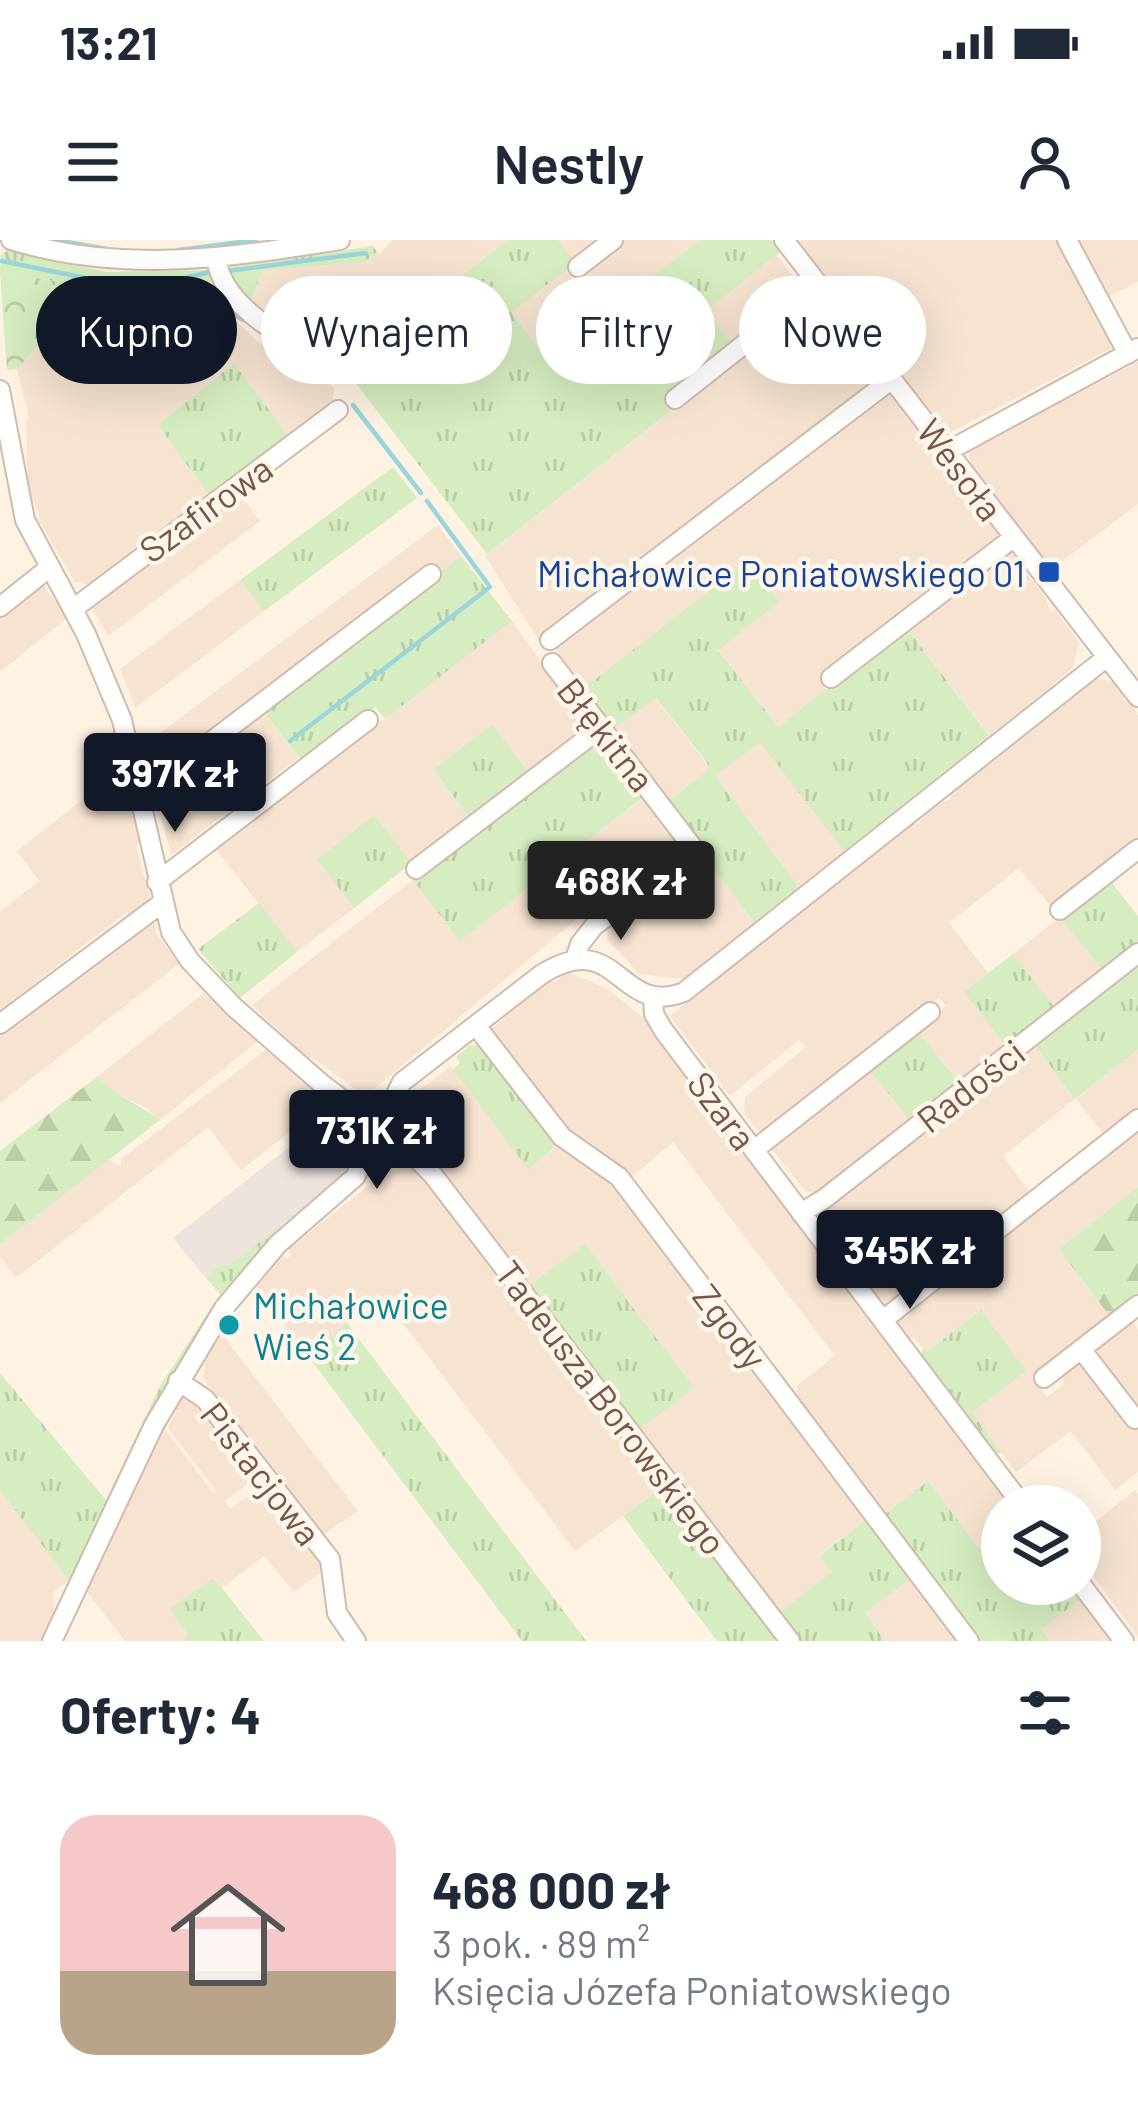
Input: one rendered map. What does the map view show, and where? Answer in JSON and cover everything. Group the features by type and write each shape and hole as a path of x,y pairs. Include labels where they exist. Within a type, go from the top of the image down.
{"street":[{"path":"11,240 96,260 150,263 340,240"},
{"path":"578,267 613,240"},
{"name":"Wesoła","path":"784,240 812,276"},
{"path":"949,451 1133,351 1067,240"},
{"path":"216,258 220,279 261,318"},
{"path":"675,399 739,348"},
{"path":"550,640 885,384"},
{"name":"Wesoła","path":"896,384 1138,697"},
{"name":"Tadeusza Borowskiego","path":"0,390 19,502 116,703 162,903 176,941 214,988 322,1084 413,1154 790,1641"},
{"name":"Szafirowa","path":"73,609 338,410"},
{"path":"831,678 1013,538"},
{"path":"0,607 50,567"},
{"path":"138,785 162,779 431,574"},
{"path":"58,1639 133,1466 178,1381 224,1308 265,1258 355,1177 402,1082 542,974 575,959 600,962 634,989 653,997 676,995 692,987 1107,658"},
{"name":"Błękitna","path":"552,663 691,844 685,857 594,926 575,959"},
{"path":"157,882 368,720"},
{"path":"416,869 602,727"},
{"path":"1060,910 1138,849"},
{"path":"0,1024 162,903"},
{"name":"Radości","path":"801,1213 1138,953"},
{"name":"Szara","path":"653,997 655,1016 664,1031 1007,1485"},
{"path":"754,1150 930,1012"},
{"name":"Zgody","path":"477,1027 561,1136 621,1179 969,1641"},
{"path":"883,1320 1138,1119"},
{"path":"1044,1378 1138,1305"},
{"path":"1081,1349 1135,1419"},
{"name":"Pistacjowa","path":"178,1381 207,1402 330,1559 337,1613 356,1641"},
{"path":"1097,1605 1124,1641"}],"shaded area":[{"path":"392,240 508,240 462,276 261,276 261,311 250,304 263,270 364,262"},
{"path":"558,240 700,240 654,276 558,276 574,263"},
{"path":"796,240 1057,240 1110,349 951,432 909,384 926,384 926,276 824,276"},
{"path":"1078,240 1138,240 1138,282 1108,297"},
{"path":"776,255 793,276 749,276"},
{"path":"739,284 739,342 734,346 715,322 715,302"},
{"path":"536,293 536,345 512,314"},
{"path":"237,322 261,344 261,384 330,384 334,389 332,403 288,436 237,369"},
{"path":"36,348 36,384 208,384 158,425 209,495 89,585 75,582 28,491 29,418 17,369"},
{"path":"739,359 739,384 870,384 539,641 485,556 706,384 715,384 715,377"},
{"path":"1138,362 1138,504 1053,568 1046,558 1040,559 969,462 969,451"},
{"path":"887,389 945,462 940,465 943,469 955,484 959,481 1001,538 998,544 820,681 826,690 778,727 718,649 746,562 584,688 555,647"},
{"path":"240,495 260,521 108,636 91,606"},
{"path":"438,525 461,556 262,708 299,757 171,855 144,745"},
{"path":"1008,548 1045,597 1050,611 1056,611 1079,643 1073,668 990,736 906,627"},
{"path":"240,580 264,611 135,708 120,669"},
{"path":"40,581 67,618 0,672 0,614"},
{"path":"512,621 582,719 580,733 529,773 433,771 470,818 412,863 374,815 317,859 354,908 297,952 215,848"},
{"path":"1095,678 1114,682 1138,716 1138,842 1053,909 1019,868 949,923 988,973 965,992 1007,1047 960,1084 917,1030 946,1006 939,998 772,1131 757,1130 744,1113 745,1097 806,1047 799,1040 730,1096 670,1016 912,824 918,824 930,809 950,799 952,791"},
{"path":"655,698 708,765 708,770 669,801 615,728"},
{"path":"760,741 844,851 799,887 715,776"},
{"path":"127,765 139,841 136,847 151,901 131,916 127,912 0,1010 0,912 39,881 17,851"},
{"path":"642,799 670,837 668,852 571,924 374,1089 355,1089 309,1059 252,1005 413,880 460,940"},
{"path":"701,852 754,922 683,979 639,974 607,939 609,922"},
{"path":"1060,917 1103,971 1056,1009 1013,954"},
{"path":"155,921 156,933 179,964 0,1103 0,1035 145,922"},
{"path":"568,972 606,988 645,1019 999,1485 981,1485 981,1551 928,1482 883,1516 796,1399 798,1385 835,1356 673,1142 629,1179 568,1133 490,1030 550,979 554,983"},
{"path":"204,993 258,1041 160,1120 109,1090 98,1076"},
{"path":"1035,1045 1075,1099 1003,1156 1032,1195 888,1308 880,1307 839,1250 841,1243 822,1229 824,1211"},
{"path":"266,1050 324,1100 320,1109 241,1170 208,1127 16,1278 0,1257 0,1244 109,1159 121,1167 121,1159"},
{"path":"1138,1050 1138,1111 1106,1137 1076,1099"},
{"path":"451,1066 528,1168 557,1146 609,1180 866,1520 820,1554 833,1572 778,1613 639,1429 693,1388 631,1304 585,1245 531,1285 402,1117 404,1102"},
{"path":"868,1068 911,1122 821,1193 806,1192 769,1145"},
{"path":"339,1108 359,1127 360,1143 340,1180 229,1266 221,1264 205,1277 173,1238"},
{"path":"1138,1125 1138,1187 1059,1249 1111,1318 1033,1380 1047,1397 1063,1385 1062,1373 1130,1319 1138,1329 1138,1472 1115,1490 1071,1431 1016,1472 971,1412 980,1311 926,1353 914,1337 906,1339 897,1328 897,1314"},
{"path":"408,1162 427,1179 529,1309 530,1318 560,1353 555,1360 587,1402 594,1398 662,1487 575,1551 384,1298 327,1340 320,1335 302,1348 257,1287 283,1255 292,1256 288,1249 391,1168 395,1172"},
{"path":"221,1333 358,1511 323,1535 203,1378 206,1358"},
{"path":"193,1393 257,1477 225,1501 230,1509 264,1484 327,1568 294,1592 264,1556 222,1588 215,1578 183,1641 125,1641 87,1592 137,1478 165,1429 213,1493 217,1492 168,1428 184,1394"},
{"path":"0,1490 69,1580 52,1593 55,1609 41,1641 0,1641"},
{"path":"1135,1490 1138,1494 1138,1637 1101,1587 1101,1517"},
{"path":"911,1579 958,1641 885,1641 864,1614"},
{"path":"1073,1605 1090,1605 1117,1641 1050,1641 1040,1629"}],"green space":[{"path":"508,240 558,240 575,263 558,276 536,276 536,293 512,312 512,276 462,276"},
{"path":"700,240 772,240 780,252 749,276 739,276 739,284 715,303 715,276 653,276"},
{"path":"373,246 377,252 364,262 263,270 250,303 227,267"},
{"path":"7,250 106,272 210,270 212,276 36,278 0,272 1,255"},
{"path":"0,272 36,278 36,348 17,369 7,370"},
{"path":"512,314 536,344 536,384 698,384 676,407 487,554 356,384 512,384"},
{"path":"715,322 734,346 715,366"},
{"path":"237,367 288,436 209,495 158,425 208,384 237,384"},
{"path":"393,467 417,498 264,611 240,580"},
{"path":"461,556 512,621 385,719 375,707 304,763 262,709"},
{"path":"746,562 779,602 718,650 778,727 906,627 989,736 844,851 760,742 715,776 799,887 754,922 669,801 708,770 708,764 656,698 615,728 584,688"},
{"path":"492,725 529,773 470,818 433,770"},
{"path":"600,735 679,835 675,856 669,863 670,836 641,799 460,941 413,880"},
{"path":"374,815 412,863 354,908 317,859"},
{"path":"1109,879 1138,916 1138,944 1103,971 1060,917"},
{"path":"259,903 297,952 240,998 198,949"},
{"path":"1013,954 1056,1009 1007,1047 964,992"},
{"path":"1138,962 1138,1050 1075,1099 1035,1045"},
{"path":"917,1030 960,1084 911,1122 868,1068"},
{"path":"470,1045 482,1046 557,1145 528,1169 453,1069 460,1063 456,1057"},
{"path":"98,1076 160,1120 0,1244 0,1151"},
{"path":"1138,1187 1138,1297 1111,1318 1059,1249"},
{"path":"281,1226 284,1230 267,1247 73,1581 69,1580 0,1490 0,1373 106,1500 160,1386 220,1294 205,1277"},
{"path":"585,1244 694,1388 640,1429 649,1447 527,1287"},
{"path":"981,1310 1026,1371 972,1412 1001,1452 995,1457 920,1360 923,1348 927,1352"},
{"path":"347,1323 586,1641 522,1641 302,1348 321,1335 327,1340"},
{"path":"928,1481 981,1551 981,1605 1073,1605 1041,1629 1050,1641 978,1641 883,1516"},
{"path":"664,1486 784,1641 717,1641 623,1516"},
{"path":"866,1520 911,1579 865,1613 885,1641 797,1641 777,1614 832,1572 820,1555"},
{"path":"214,1578 264,1641 183,1641 189,1635 170,1609"}],"waterway":[{"path":"56,240 107,249"},
{"path":"178,250 256,240"},
{"path":"228,271 365,253"},
{"path":"2,261 90,279 179,279 210,272"},
{"path":"237,316 243,320"},
{"path":"353,405 421,493"},
{"path":"290,741 490,587 427,501"}],"place":[{"name":"Michałowice Poniatowskiego 01","path":"1049,572"},
{"name":"Michałowice Wieś 2","path":"229,1325"}]}
